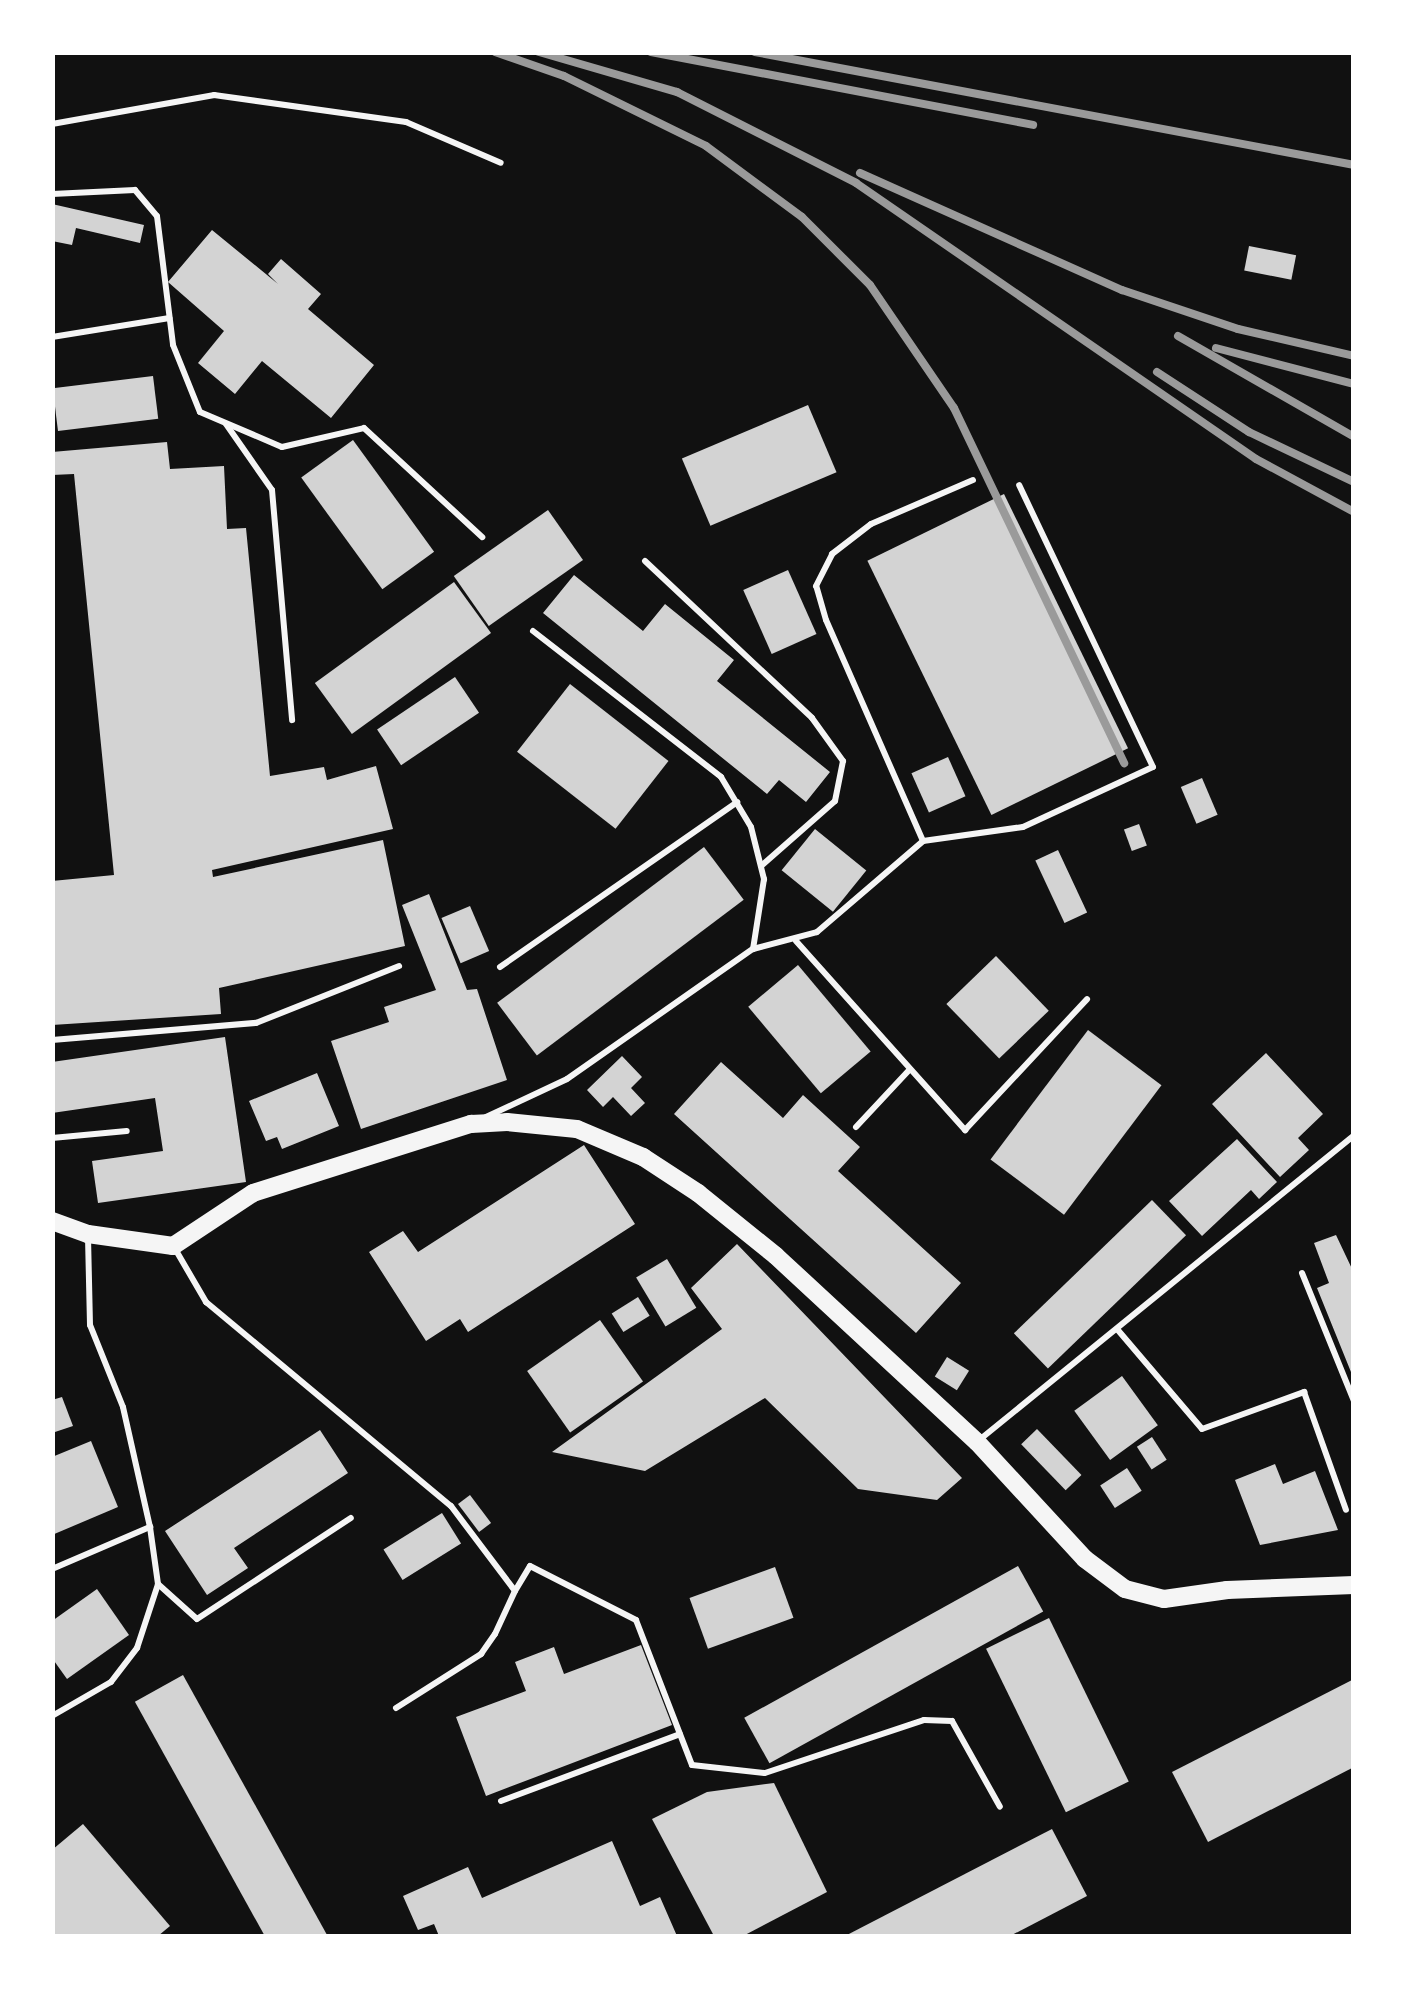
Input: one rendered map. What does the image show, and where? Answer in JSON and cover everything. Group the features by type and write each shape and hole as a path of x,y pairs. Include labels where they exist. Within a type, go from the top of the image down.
{"street":[{"path":"52,1221 88,1234 173,1246 252,1193 471,1124 507,1122 578,1129 644,1157 698,1193 776,1256 977,1442 1086,1559 1125,1589 1164,1599 1228,1590 1354,1585"}],"lane":[{"path":"52,124 214,95 406,122 501,164"},
{"path":"52,194 135,190 157,216 174,345 200,412 282,447 364,428 482,537"},
{"path":"52,336 169,318"},
{"path":"226,423 272,490 292,720"},
{"path":"923,841 826,620 816,586 832,554 871,524 973,480"},
{"path":"471,1124 566,1078 753,949 796,941 817,932 923,841 1023,827 1153,767 1019,486"},
{"path":"645,561 812,718 843,761 835,802 761,866"},
{"path":"533,631 722,777 751,826 764,879 753,949"},
{"path":"500,967 736,802"},
{"path":"796,941 964,1130 1087,1000"},
{"path":"52,1040 256,1023 399,966"},
{"path":"856,1126 910,1069"},
{"path":"52,1138 127,1131"},
{"path":"977,1442 1354,1135"},
{"path":"52,1716 111,1682 137,1648 158,1584 150,1527 123,1408 90,1326 88,1234"},
{"path":"173,1246 206,1302 451,1506 515,1591"},
{"path":"1302,1273 1354,1401"},
{"path":"1117,1329 1202,1429 1304,1392 1346,1510"},
{"path":"158,1584 197,1619 351,1518"},
{"path":"52,1569 150,1527"},
{"path":"396,1708 480,1654 530,1566 636,1620 692,1764 765,1773 924,1720 952,1721 1000,1807"},
{"path":"501,1802 680,1734"}],"building":[{"path":"52,204 144,225 140,243 76,228 72,245 52,241"},
{"path":"212,230 278,284 268,274 281,259 321,294 308,309 374,365 331,418 262,361 235,394 198,363 224,331 168,282"},
{"path":"1249,246 1296,255 1291,280 1244,271"},
{"path":"153,376 158,419 58,431 53,388"},
{"path":"808,405 837,472 710,526 682,459"},
{"path":"353,440 434,552 382,589 301,478"},
{"path":"167,442 170,469 224,466 227,529 246,528 270,776 324,767 327,780 376,766 393,829 212,870 213,877 383,840 405,946 219,988 221,1014 52,1025 52,881 114,875 74,474 52,475 52,452"},
{"path":"1004,494 1128,748 991,815 867,561"},
{"path":"548,510 583,560 489,626 454,576"},
{"path":"788,570 816,634 772,654 743,590"},
{"path":"574,575 643,631 665,604 734,660 717,681 830,772 806,802 779,780 767,794 543,613"},
{"path":"454,582 491,633 352,734 315,683"},
{"path":"455,677 479,713 401,765 377,730"},
{"path":"570,684 669,761 616,829 517,752"},
{"path":"948,757 965,796 929,813 911,773"},
{"path":"1202,778 1218,815 1196,824 1181,787"},
{"path":"1139,824 1147,846 1132,851 1124,829"},
{"path":"815,829 866,871 833,912 782,870"},
{"path":"704,847 744,900 537,1056 497,1003"},
{"path":"1058,850 1087,913 1065,923 1035,861"},
{"path":"429,894 467,990 477,989 507,1080 361,1129 331,1041 389,1022 384,1007 436,990 402,905"},
{"path":"470,906 489,951 461,963 441,918"},
{"path":"996,956 1049,1011 999,1059 946,1004"},
{"path":"798,965 871,1052 821,1093 748,1007"},
{"path":"1088,1030 1161,1085 1064,1215 991,1159"},
{"path":"225,1037 246,1182 98,1203 92,1161 163,1151 155,1098 52,1113 52,1062"},
{"path":"1266,1053 1323,1114 1298,1138 1309,1150 1280,1177 1212,1104"},
{"path":"622,1056 642,1077 631,1088 645,1103 631,1116 613,1097 603,1107 587,1090"},
{"path":"721,1062 783,1118 803,1095 860,1147 838,1171 961,1283 916,1333 674,1114"},
{"path":"317,1073 339,1126 282,1149 277,1137 266,1141 249,1101"},
{"path":"1237,1139 1277,1182 1259,1199 1251,1190 1202,1236 1169,1201"},
{"path":"584,1145 635,1224 468,1332 460,1319 426,1341 369,1252 403,1231 418,1252"},
{"path":"1152,1200 1186,1235 1048,1369 1014,1333"},
{"path":"1336,1235 1354,1273 1353,1377 1317,1288 1329,1283 1314,1243"},
{"path":"737,1244 962,1478 937,1500 858,1489 765,1398 645,1471 552,1452 722,1329 691,1288"},
{"path":"667,1259 696,1308 665,1326 636,1278"},
{"path":"638,1297 650,1316 623,1332 612,1313"},
{"path":"600,1320 643,1381 570,1432 527,1371"},
{"path":"947,1357 969,1371 957,1390 935,1377"},
{"path":"1122,1376 1158,1425 1110,1460 1074,1411"},
{"path":"62,1397 73,1426 52,1433 52,1400"},
{"path":"1037,1429 1081,1475 1066,1490 1021,1444"},
{"path":"320,1430 348,1473 234,1548 248,1568 207,1595 165,1531"},
{"path":"1152,1437 1167,1460 1152,1469 1137,1447"},
{"path":"91,1441 118,1507 52,1535 52,1457"},
{"path":"1275,1464 1283,1484 1315,1471 1338,1530 1260,1545 1235,1480"},
{"path":"1127,1468 1142,1491 1115,1508 1100,1485"},
{"path":"470,1495 491,1523 479,1532 458,1504"},
{"path":"442,1513 461,1544 403,1580 383,1550"},
{"path":"1018,1566 1043,1611 769,1763 744,1718"},
{"path":"775,1567 793,1618 708,1649 689,1598"},
{"path":"97,1589 129,1635 67,1679 52,1658 52,1621"},
{"path":"1049,1618 1129,1782 1066,1812 986,1649"},
{"path":"641,1645 672,1725 486,1796 456,1717 526,1691 515,1662 554,1647 564,1674"},
{"path":"183,1675 327,1936 265,1936 135,1702"},
{"path":"1354,1679 1354,1767 1208,1842 1172,1772"},
{"path":"774,1783 827,1892 743,1936 714,1936 652,1819 707,1792"},
{"path":"83,1824 170,1926 158,1936 52,1936 52,1850"},
{"path":"1052,1829 1087,1896 1010,1936 845,1936"},
{"path":"612,1841 640,1906 660,1897 677,1936 439,1936 434,1924 418,1930 403,1896 468,1867 482,1898"}],"railway":[{"path":"495,52 564,76 706,146 802,217 870,285 954,408 1124,763"},
{"path":"539,52 677,92 856,183 1256,459 1354,512"},
{"path":"651,52 1033,125"},
{"path":"755,52 1354,165"},
{"path":"860,173 1122,290 1238,329 1354,356"},
{"path":"1178,336 1354,437"},
{"path":"1216,348 1354,384"},
{"path":"1157,372 1249,432 1354,482"}]}
